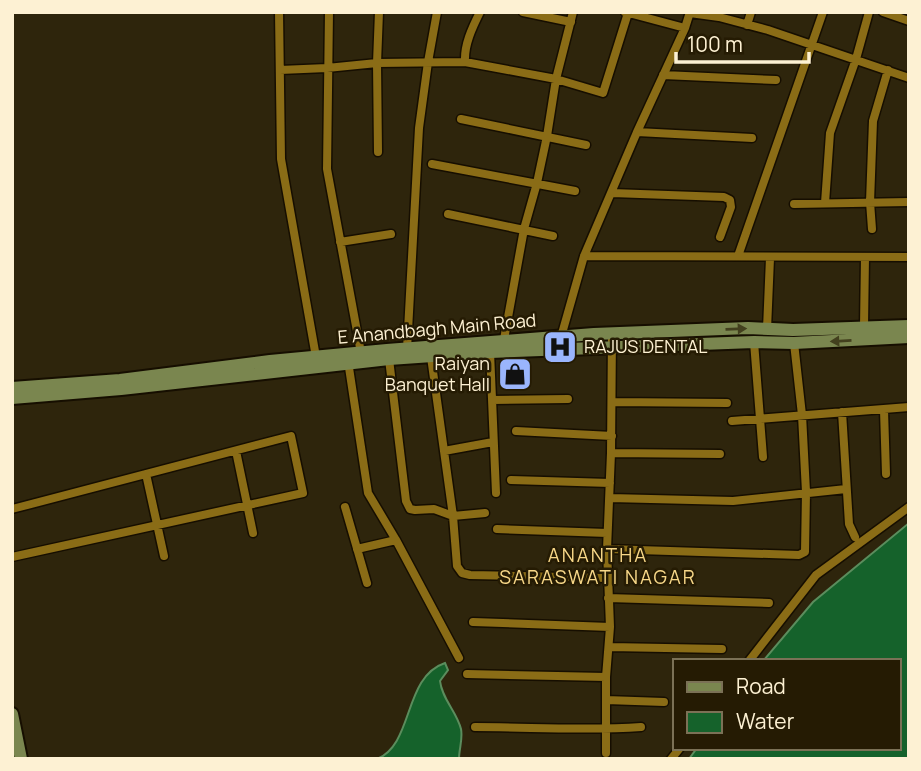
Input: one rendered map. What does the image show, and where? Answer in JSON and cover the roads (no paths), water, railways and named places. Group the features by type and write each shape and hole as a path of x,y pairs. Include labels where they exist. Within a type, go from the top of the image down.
{"street":[{"path":"279,12 281,159 316,357"},
{"path":"329,12 327,169 340,242 368,493 459,659"},
{"path":"378,152 379,12"},
{"path":"407,348 419,128 437,12"},
{"path":"523,12 571,22"},
{"path":"496,493 492,400 498,348 537,183 556,79 573,12"},
{"path":"747,25 751,12"},
{"path":"738,256 823,12"},
{"path":"825,203 830,133 869,12"},
{"path":"883,12 909,21"},
{"path":"465,62 464,52 478,13"},
{"path":"280,70 377,62 465,62 556,79 603,93 627,13 685,28"},
{"path":"561,337 584,256 690,13 719,17 768,30 909,78"},
{"path":"872,229 870,202 873,121 888,70"},
{"path":"663,75 776,80"},
{"path":"461,119 586,145"},
{"path":"637,132 752,138"},
{"path":"432,164 575,191"},
{"path":"612,193 724,197 730,200 731,207 720,237"},
{"path":"794,204 909,202"},
{"path":"448,214 553,236"},
{"path":"340,242 391,234"},
{"path":"584,256 909,257"},
{"path":"864,327 865,257"},
{"path":"767,329 770,258"},
{"name":"E Anandbagh Main Road","path":"12,388 120,380 316,357 431,357 561,337 612,333 909,326"},
{"path":"606,753 606,677 610,627 607,533 612,436 612,333"},
{"name":"E Anandbagh Main Road","path":"12,398 121,390 407,348 612,347 794,343 909,337"},
{"path":"754,342 763,457"},
{"path":"607,549 799,555 805,552 806,492 802,415 794,343"},
{"path":"431,357 453,516 457,566 462,573 608,578"},
{"path":"388,359 406,501 410,509 434,509 453,516 485,513"},
{"path":"492,400 569,399"},
{"path":"612,402 727,404"},
{"path":"732,421 909,407"},
{"path":"884,410 886,474"},
{"path":"842,412 849,524 855,537"},
{"path":"516,431 612,436"},
{"path":"12,509 291,436 303,493 12,557"},
{"path":"443,451 493,442"},
{"path":"236,451 253,533"},
{"path":"611,453 719,454"},
{"path":"146,474 164,556"},
{"path":"511,480 610,483"},
{"path":"610,498 733,501 846,489"},
{"path":"345,507 367,583"},
{"path":"751,659 816,575 909,507"},
{"path":"497,529 607,533"},
{"path":"357,549 396,540"},
{"path":"608,598 769,603"},
{"path":"473,622 610,627"},
{"path":"609,647 722,649"},
{"path":"467,674 606,677"},
{"path":"606,700 664,702"},
{"path":"12,714 21,759"},
{"path":"475,727 606,730 641,727"}],"water":[{"path":"909,523 909,759 689,759 696,750 900,750 900,659 765,659 813,602"},
{"path":"445,663 448,670 440,681 461,729 459,759 377,759 389,751 397,740 422,682 432,671"}],"place":[{"name":"RAJUS DENTAL","path":"560,347"},
{"name":"Raiyan Banquet Hall","path":"515,374"}],"district":[{"name":"ANANTHA SARASWATI NAGAR","path":"598,566"}]}
